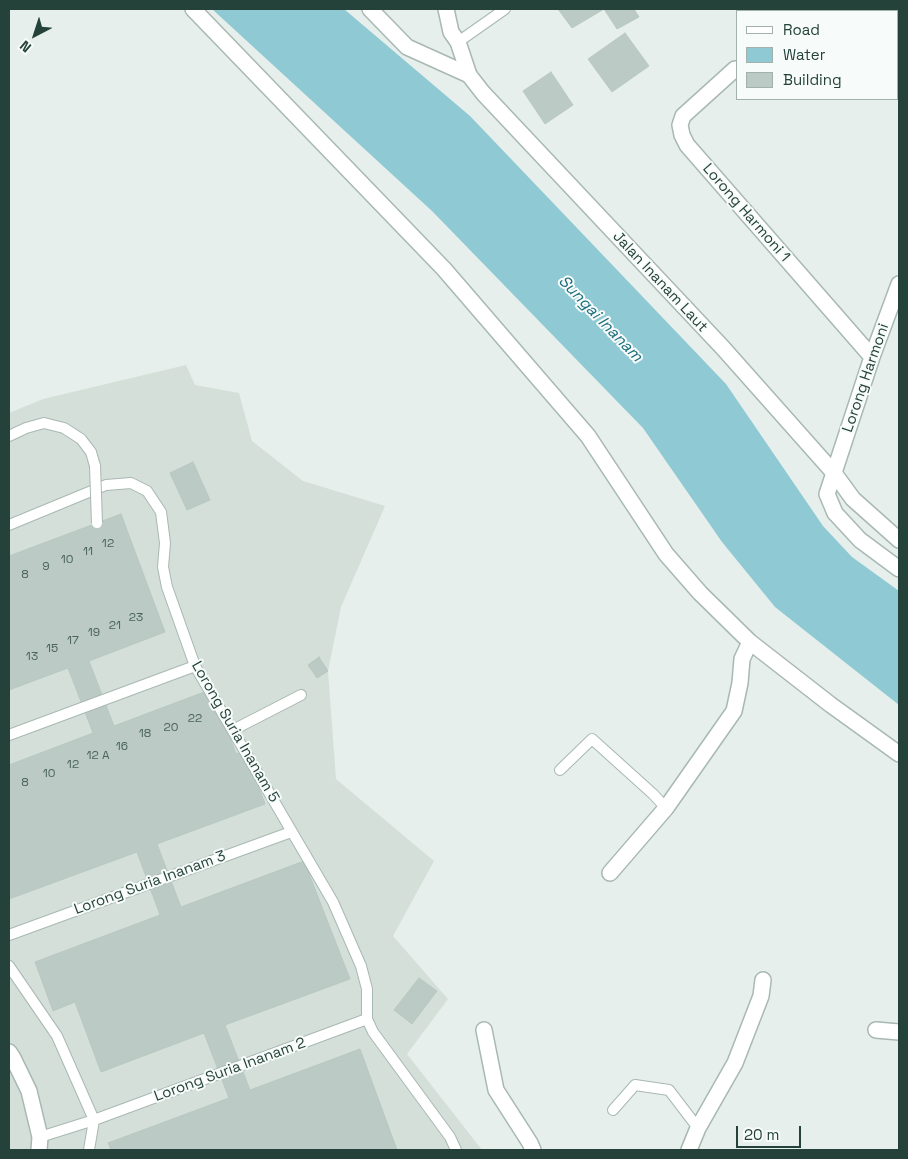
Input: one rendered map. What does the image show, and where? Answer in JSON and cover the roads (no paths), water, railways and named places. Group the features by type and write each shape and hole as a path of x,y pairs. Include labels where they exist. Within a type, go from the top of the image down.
{"street":[{"path":"194,9 444,269 588,436 673,563 700,593 750,642 831,705 899,754"},
{"path":"370,9 407,47 468,75"},
{"name":"Jalan Inanam Laut","path":"446,9 451,32 458,42 468,75 723,348 834,473 853,499 899,540"},
{"name":"Lorong Harmoni 1","path":"735,69 683,116 680,125 682,135 687,145 872,357"},
{"name":"Lorong Harmoni","path":"899,284 872,357 827,494 835,513 860,540 899,570"},
{"path":"610,873 666,808 734,711 740,683 742,659 750,642"},
{"path":"689,1150 698,1128 735,1063 761,996 763,980"},
{"path":"484,1030 496,1090 530,1142 533,1150"},
{"path":"876,1030 899,1032"},
{"path":"9,1052 29,1091 39,1143"}],"lane":[{"path":"458,42 505,9"},
{"path":"9,436 26,428 44,423 64,428 81,439 92,452 95,466 97,523"},
{"name":"Lorong Suria Inanam 5","path":"9,525 106,485 131,483 147,491 161,512 165,543 163,567 167,587 195,666 333,902 361,966 367,989 367,1019"},
{"path":"9,735 195,666"},
{"path":"233,730 301,695"},
{"path":"560,770 592,740 653,794 666,808"},
{"name":"Lorong Suria Inanam 3","path":"9,935 291,832"},
{"path":"9,966 57,1036 94,1120 89,1150"},
{"path":"367,1019 373,1032 450,1137 456,1150"},
{"name":"Lorong Suria Inanam 2","path":"39,1143 94,1120 367,1019"},
{"path":"612,1110 635,1085 669,1090 698,1128"}],"water":[{"name":"Sungai Inanam","path":"212,9 344,9 470,116 726,384 823,526 852,557 899,591 899,705 775,607 722,542 643,428 432,211"}]}
